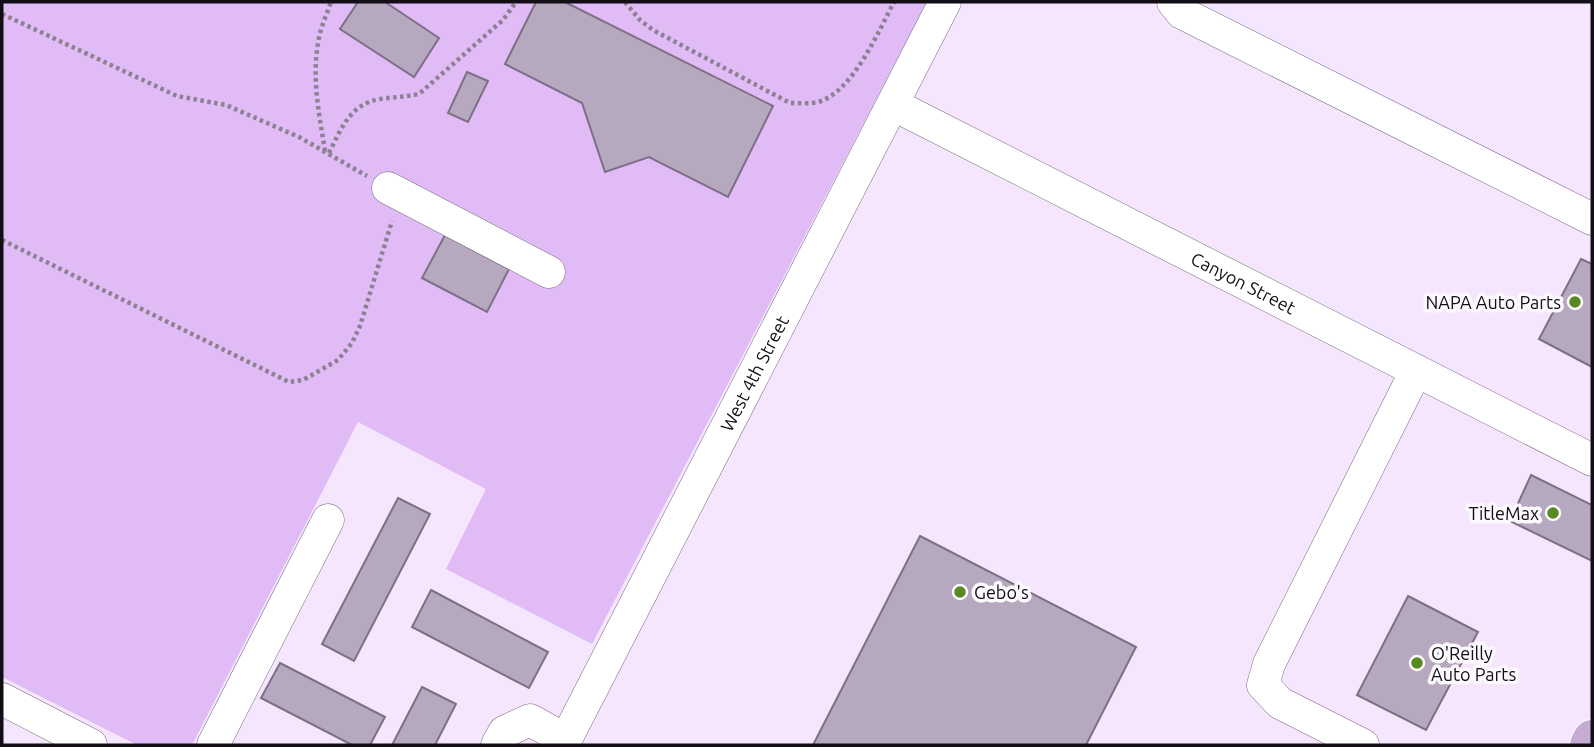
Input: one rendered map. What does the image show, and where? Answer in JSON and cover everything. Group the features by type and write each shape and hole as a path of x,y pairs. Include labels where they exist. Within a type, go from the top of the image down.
{"main road":[{"path":"1589,745 1592,739"}],"street":[{"name":"West 4th Street","path":"564,743 945,2"},
{"path":"1173,2 1182,13 1592,219"},
{"name":"Canyon Street","path":"894,105 1592,460"},
{"path":"388,188 549,272"},
{"path":"1363,745 1280,703 1263,685 1269,664 1416,371"},
{"path":"218,744 328,520"},
{"path":"2,699 91,745"},
{"path":"497,745 504,732 530,720 564,743"}],"path":[{"path":"327,152 315,84 315,61 319,36 331,2"},
{"path":"327,152 349,115 367,103 379,99 419,94 503,20 516,2"},
{"path":"625,2 640,20 653,30 790,103 803,103 819,102 847,82 872,45 894,2"},
{"path":"2,14 177,96 226,105 327,152 388,188 394,214 352,344 338,360 303,380 289,382 2,240"}],"shaded area":[{"path":"2,2 927,2 592,644 446,569 486,489 358,422 192,745 137,745 2,677"}],"building":[{"path":"358,2 385,2 439,38 414,77 340,29"},
{"path":"536,2 565,2 773,106 728,197 649,157 605,172 582,103 505,64"},
{"path":"467,72 488,81 468,122 448,113"},
{"path":"445,235 509,269 487,312 422,278"},
{"name":"NAPA Auto Parts","path":"1581,259 1592,264 1592,367 1539,339"},
{"name":"TitleMax","path":"1531,475 1592,505 1592,561 1510,521"},
{"path":"398,498 430,514 354,661 322,644"},
{"name":"Gebo's","path":"920,536 1136,647 1086,745 813,745"},
{"path":"431,590 548,652 529,688 412,627"},
{"name":"O'Reilly Auto Parts","path":"1408,596 1478,632 1426,730 1357,695"},
{"path":"280,663 385,717 370,745 352,745 261,698"},
{"path":"422,687 456,704 435,745 392,745"}],"place":[{"name":"NAPA Auto Parts","path":"1575,302"},
{"name":"TitleMax","path":"1553,513"},
{"name":"Gebo's","path":"960,592"},
{"name":"O'Reilly Auto Parts","path":"1417,663"}]}
